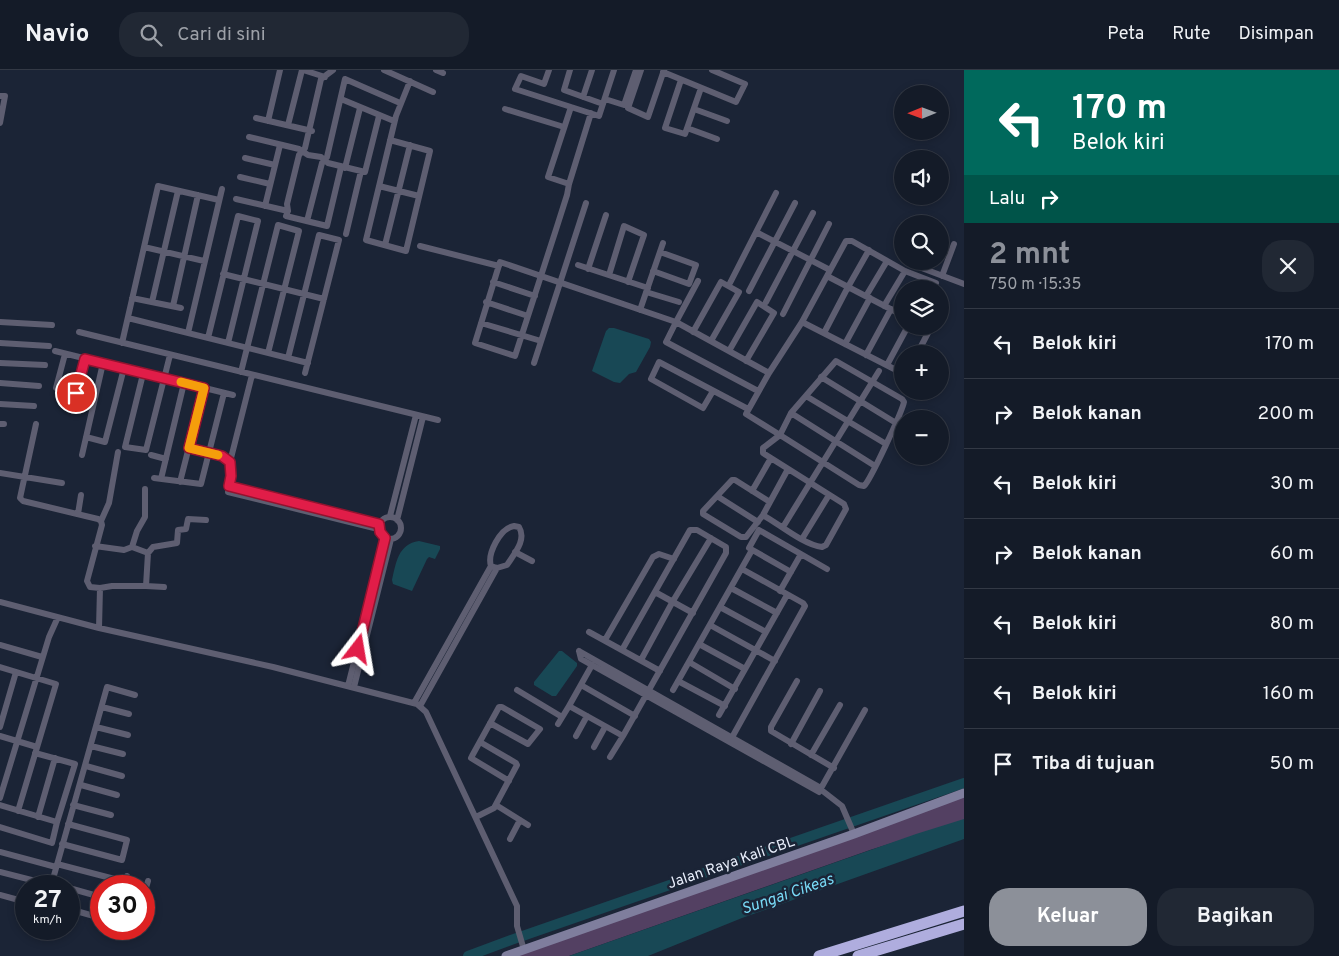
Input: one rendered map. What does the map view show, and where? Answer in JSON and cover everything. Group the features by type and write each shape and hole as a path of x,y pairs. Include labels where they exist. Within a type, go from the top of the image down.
{"highway":[{"path":"818,956 964,911"},
{"path":"858,956 964,924"}],"main road":[{"name":"Jalan Raya Kali CBL","path":"506,956 854,834 964,793"}],"street":[{"path":"268,120 280,70"},
{"path":"288,125 302,70 325,77"},
{"path":"339,70 333,70 321,79 311,131 304,152 299,155 287,204 288,211 286,216 326,226 360,108"},
{"path":"384,70 401,73 410,82 433,92"},
{"path":"549,70 544,84 521,76 515,89 599,116 614,70"},
{"path":"570,70 564,90 583,97 624,105 636,70"},
{"path":"583,97 592,70"},
{"path":"641,70 628,108 648,116 664,71 681,80 736,102 745,84 712,70"},
{"path":"307,221 322,163 327,157 345,79 400,103"},
{"path":"681,80 665,128 685,134 701,88"},
{"path":"390,140 430,151 406,251 366,240 394,122 410,82"},
{"path":"0,96 5,96 0,122"},
{"path":"341,99 394,122"},
{"path":"569,184 548,178 571,107"},
{"path":"505,109 564,127"},
{"path":"694,109 727,121"},
{"path":"591,113 567,195 541,276 535,296 515,356 475,343 486,302 500,262 541,276 560,283 674,322 769,373"},
{"path":"346,234 362,172 365,172 379,116"},
{"path":"256,118 311,131"},
{"path":"687,128 717,139"},
{"path":"250,138 322,157 328,164 362,172"},
{"path":"265,206 280,145"},
{"path":"385,245 410,145"},
{"path":"245,158 275,165"},
{"path":"240,177 270,184"},
{"path":"122,343 158,186 219,200"},
{"path":"379,186 419,196"},
{"path":"188,334 222,189"},
{"path":"152,302 178,191"},
{"path":"730,283 776,193"},
{"path":"173,306 198,195"},
{"path":"236,199 288,211"},
{"path":"749,291 795,203"},
{"path":"534,363 586,204"},
{"path":"766,302 812,213"},
{"path":"588,269 606,215"},
{"path":"208,338 238,216 251,219 258,221 228,343"},
{"path":"783,314 829,224"},
{"path":"241,372 278,225 299,231 268,353"},
{"path":"609,275 624,226 644,234 628,282"},
{"path":"756,232 811,260 848,287 894,311"},
{"path":"288,358 319,235 338,240 305,373"},
{"path":"894,427 868,483 864,486 859,485 746,414 758,391 802,322 848,240 905,271 925,279"},
{"path":"640,310 663,243"},
{"path":"942,276 954,244"},
{"path":"420,246 499,266"},
{"path":"144,247 204,261"},
{"path":"824,333 869,250"},
{"path":"653,271 689,284 696,265 660,252"},
{"path":"845,344 887,261"},
{"path":"578,265 680,302"},
{"path":"916,276 918,270"},
{"path":"931,270 964,284"},
{"path":"884,306 905,271"},
{"path":"223,274 324,299"},
{"path":"698,281 674,322 666,342 758,391"},
{"path":"493,282 535,296"},
{"path":"693,332 721,282 739,292 711,341"},
{"path":"132,298 181,308"},
{"path":"486,302 528,316"},
{"path":"729,351 757,302 774,313 746,361"},
{"path":"866,355 891,309"},
{"path":"128,318 308,363"},
{"path":"0,322 52,326"},
{"path":"802,322 894,369"},
{"path":"481,323 541,341"},
{"path":"79,332 438,420"},
{"path":"887,365 903,335"},
{"path":"0,342 49,346"},
{"path":"54,351 233,396"},
{"path":"56,388 65,354"},
{"path":"144,374 125,447 146,450 170,354"},
{"path":"76,393 85,359"},
{"path":"763,515 802,539 822,548 826,545 846,509 844,504 763,453 762,450 780,435 791,413 832,364 838,361 904,402 901,410"},
{"path":"713,391 703,408 651,379 659,362 748,409"},
{"path":"0,363 45,365"},
{"path":"82,455 104,363"},
{"path":"86,437 105,442 124,368"},
{"path":"783,527 879,371"},
{"path":"252,375 230,462 231,476 228,492 379,526"},
{"path":"821,377 894,422"},
{"path":"0,383 39,386"},
{"path":"184,383 166,459 157,479 201,484 224,393"},
{"path":"180,482 204,388"},
{"path":"806,396 886,444"},
{"path":"0,404 34,406"},
{"path":"791,413 876,466"},
{"path":"390,516 401,525 401,530 396,537 388,538 382,536 379,526 382,520 390,516 416,415"},
{"path":"397,520 423,417"},
{"path":"36,424 20,496 22,501 101,521"},
{"path":"189,448 222,456 230,462"},
{"path":"118,452 109,504 101,521 102,525 95,546 88,583 90,587 100,588 112,586 164,587"},
{"path":"151,455 166,459"},
{"path":"752,491 771,458"},
{"path":"770,502 734,480 703,511 703,514 743,538 748,535 763,515 788,469"},
{"path":"0,473 62,483"},
{"path":"132,547 145,517 145,489"},
{"path":"78,514 81,495"},
{"path":"802,539 830,495"},
{"path":"717,496 758,522"},
{"path":"146,586 148,552 153,547 177,543 178,530 186,529 187,520 206,520"},
{"path":"508,527 519,527 523,533 522,539 507,565 494,567 489,556 503,530 508,527"},
{"path":"610,757 727,551 724,546 697,530 690,530 622,650"},
{"path":"790,572 748,548 759,530 827,569"},
{"path":"351,687 388,538"},
{"path":"641,660 673,601 711,538"},
{"path":"95,546 124,550 132,547 148,552"},
{"path":"673,690 752,550"},
{"path":"515,552 532,561"},
{"path":"605,640 653,557 660,554 674,559"},
{"path":"780,591 801,554"},
{"path":"417,704 494,567"},
{"path":"731,740 805,608 803,603 742,569"},
{"path":"99,623 100,588"},
{"path":"731,588 777,613"},
{"path":"655,592 693,613"},
{"path":"719,715 787,595"},
{"path":"0,602 58,617 99,623 417,704 426,712 517,906 517,926 524,950"},
{"path":"720,607 766,632"},
{"path":"0,798 48,637 58,617"},
{"path":"710,625 775,661"},
{"path":"589,632 660,671"},
{"path":"699,644 745,669"},
{"path":"0,645 42,657"},
{"path":"648,693 581,659 579,651 648,693 822,791 842,806 854,834"},
{"path":"689,662 734,689"},
{"path":"558,724 592,665"},
{"path":"0,667 56,684 18,811"},
{"path":"0,727 16,672"},
{"path":"678,681 724,706"},
{"path":"797,681 771,729 772,733 834,768"},
{"path":"581,685 635,716"},
{"path":"54,875 107,688 135,695"},
{"path":"516,690 562,717"},
{"path":"791,744 820,691"},
{"path":"811,755 840,705"},
{"path":"490,723 528,744 540,729 500,706 490,723 472,756 472,760 509,782"},
{"path":"569,706 623,736"},
{"path":"102,707 129,714"},
{"path":"822,791 865,710"},
{"path":"576,736 587,716"},
{"path":"96,727 128,735"},
{"path":"594,747 606,727"},
{"path":"0,736 75,764 52,843 0,828"},
{"path":"476,818 494,808 517,765 480,742"},
{"path":"91,746 123,754"},
{"path":"38,816 56,758"},
{"path":"86,766 122,776"},
{"path":"80,786 117,796"},
{"path":"0,805 57,822"},
{"path":"73,805 111,815"},
{"path":"496,805 528,825"},
{"path":"510,839 520,820"},
{"path":"62,844 122,860 128,840 68,824"},
{"path":"0,852 98,875"},
{"path":"0,872 15,876"},
{"path":"0,895 15,899"}],"shaded area":[{"path":"964,793 964,820 870,850 569,956 506,956"}],"water":[{"path":"609,328 649,339 651,342 636,372 629,374 620,383 592,371 606,331"},
{"path":"419,541 440,546 440,549 435,559 429,557 427,559 412,591 393,584 392,580 402,550 406,546"},
{"path":"559,651 562,651 577,663 577,666 556,696 552,696 534,685 534,682"},
{"name":"Sungai Cikeas","path":"964,819 964,839 742,918 648,956 569,956 916,834"}],"waterway":[{"path":"468,956 964,783"}],"slow traffic":[{"path":"181,382 204,388 189,448 218,455"}],"route":[{"path":"76,393 85,359 204,388 189,448 222,456 230,462 231,476 229,486 379,524 378,529 385,538 358,649"}]}
